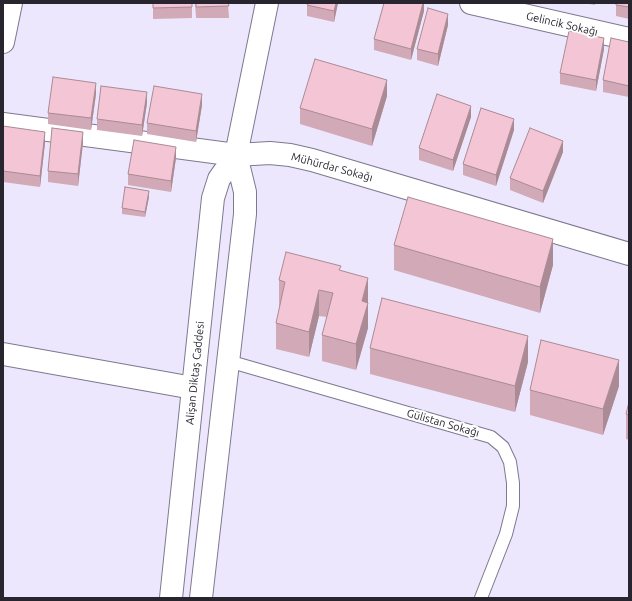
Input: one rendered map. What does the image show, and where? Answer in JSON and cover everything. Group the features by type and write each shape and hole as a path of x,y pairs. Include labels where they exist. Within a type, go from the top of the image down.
{"street":[{"path":"3,42 10,3"},
{"name":"Alişan Diktaş Caddesi","path":"171,598 213,198 219,179 236,155 267,3"},
{"name":"Gelincik Sokağı","path":"471,3 629,39"},
{"name":"Mühürdar Sokağı","path":"3,124 236,155 270,153 290,155 312,160 629,254"},
{"name":"Alişan Diktaş Caddesi","path":"201,598 245,214 245,192 236,155"},
{"path":"3,354 193,388"}],"lane":[{"name":"Gülistan Sokağı","path":"228,361 491,437 503,447 510,462 514,483 513,506 506,534 481,598"}],"building":[{"path":"153,3 192,3 192,7 153,8"},
{"path":"196,3 228,3 229,6 196,7"},
{"path":"308,3 336,3 334,11 307,5"},
{"path":"384,3 423,3 411,49 374,39"},
{"path":"616,3 629,3 629,7 616,5"},
{"path":"428,8 448,14 438,54 417,49"},
{"path":"569,31 604,38 596,80 560,73"},
{"path":"611,38 629,42 629,86 603,80"},
{"path":"315,59 387,80 372,129 300,108"},
{"path":"53,77 96,83 91,118 48,113"},
{"path":"101,86 147,92 142,125 97,119"},
{"path":"154,86 202,94 196,131 147,123"},
{"path":"437,94 471,106 453,160 419,148"},
{"path":"481,108 514,119 496,175 463,164"},
{"path":"3,126 45,132 40,176 3,171"},
{"path":"52,128 83,132 78,174 48,171"},
{"path":"530,128 563,141 543,191 510,178"},
{"path":"134,140 176,147 171,181 128,174"},
{"path":"125,187 149,191 145,212 122,208"},
{"path":"408,197 553,239 540,287 394,245"},
{"path":"286,252 341,266 339,270 368,278 362,301 368,303 356,344 322,335 333,293 319,290 309,332 276,323 285,282 279,280"},
{"path":"382,298 528,336 515,386 370,348"},
{"path":"541,340 619,360 603,409 530,390"},
{"path":"629,402 629,415 626,414"}]}
